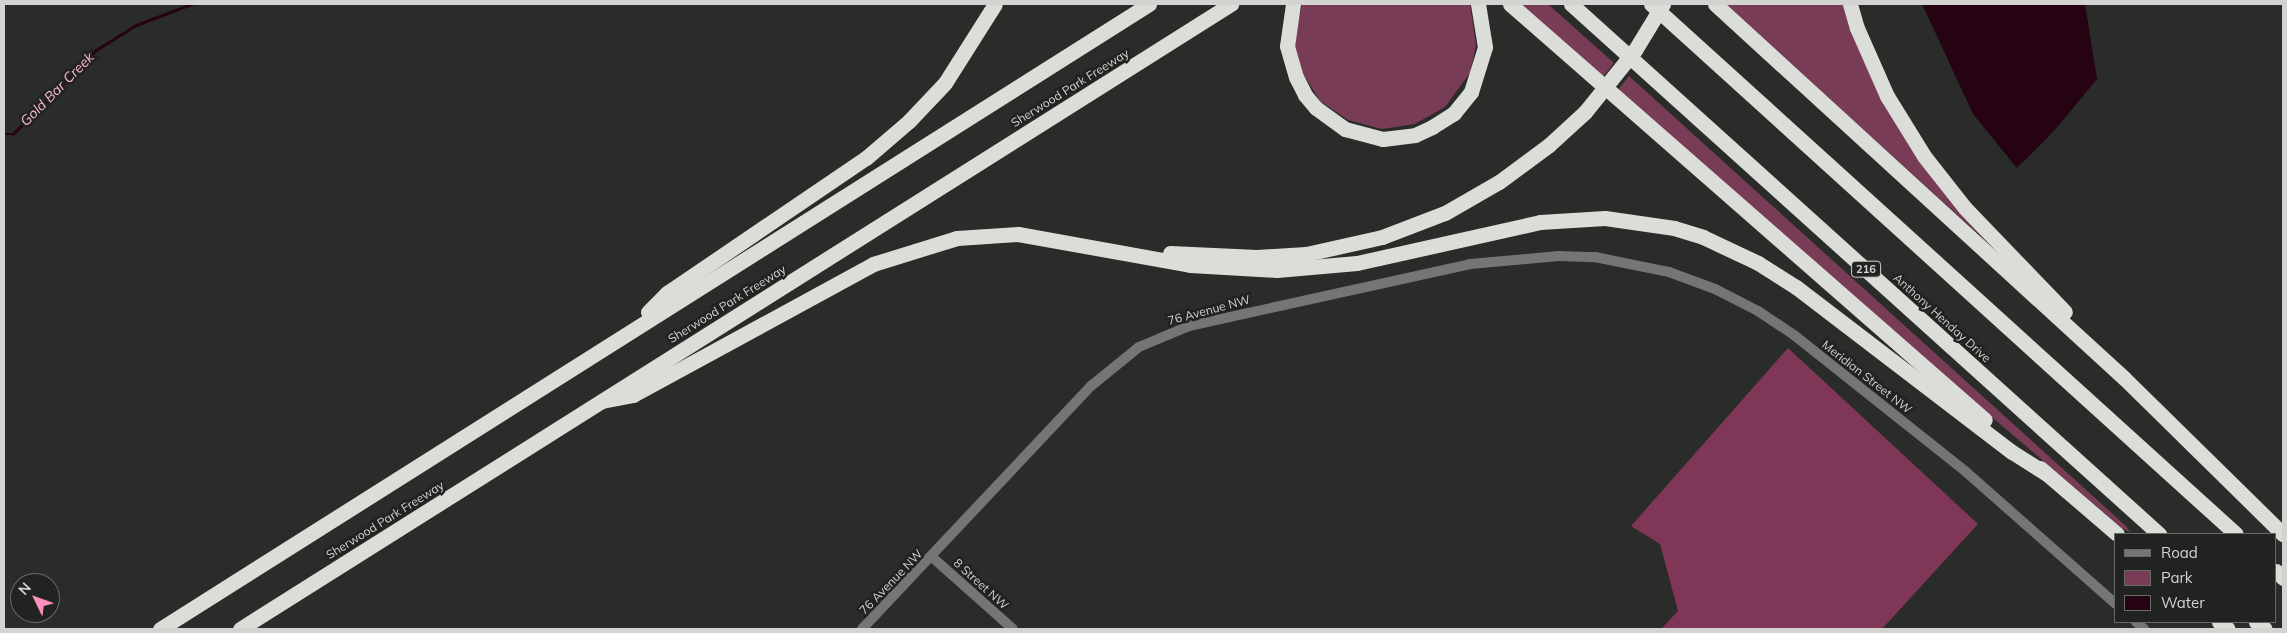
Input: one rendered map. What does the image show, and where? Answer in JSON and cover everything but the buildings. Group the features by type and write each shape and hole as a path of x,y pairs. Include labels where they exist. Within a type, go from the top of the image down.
{"highway":[{"path":"626,333 667,293 866,158 909,121 945,83 995,4"},
{"path":"160,629 1149,4"},
{"name":"Sherwood Park Freeway","path":"240,629 1231,4"},
{"path":"1293,4 1287,46 1296,77 1305,95 1316,108 1346,129 1383,139 1415,135 1432,127 1454,112 1471,92 1485,47 1478,4"},
{"path":"1510,4 2116,533"},
{"name":"Anthony Henday Drive","path":"1572,4 2159,533"},
{"path":"1651,4 2235,533"},
{"path":"1082,244 1173,253 1257,257 1306,254 1350,245 1416,225 1470,199 1521,167 1585,112 1635,50 1663,4"},
{"path":"1716,4 2124,378 2283,534"},
{"path":"1850,4 1857,28 1887,96 1930,163 1965,208 2124,378"},
{"path":"602,401 633,394 837,281 913,250 957,238 1018,234 1082,244 1190,265 1287,270 1366,261 1540,222 1605,218 1674,228 1730,248 1779,276 2012,452 2048,474"}],"street":[{"name":"76 Avenue NW","path":"862,629 1109,369 1155,339 1189,326 1470,264 1559,256"},
{"name":"Meridian Street NW","path":"1559,256 1595,257 1669,272 1715,289 1758,312 1794,335 1965,471 2114,602"},
{"name":"8 Street NW","path":"932,556 1013,629"}],"green space":[{"path":"1302,4 1470,4 1476,45 1470,73 1445,107 1415,124 1382,129 1348,120 1320,101 1299,67 1294,44"},
{"path":"1520,4 1548,4 1614,63 1602,78"},
{"path":"1728,4 1843,4 1867,63 2004,257 1727,6"},
{"path":"1629,76 2126,526 2130,532 2123,529 1939,372 1617,91"}],"shaded area":[{"path":"1788,348 1978,524 1882,629 1661,629 1678,611 1660,544 1631,526"}],"water":[{"path":"1922,4 2085,4 2097,79 2053,132 2017,168 1973,114"}],"waterway":[{"name":"Gold Bar Creek","path":"4,134 13,134 96,50 136,25 192,4"}]}
